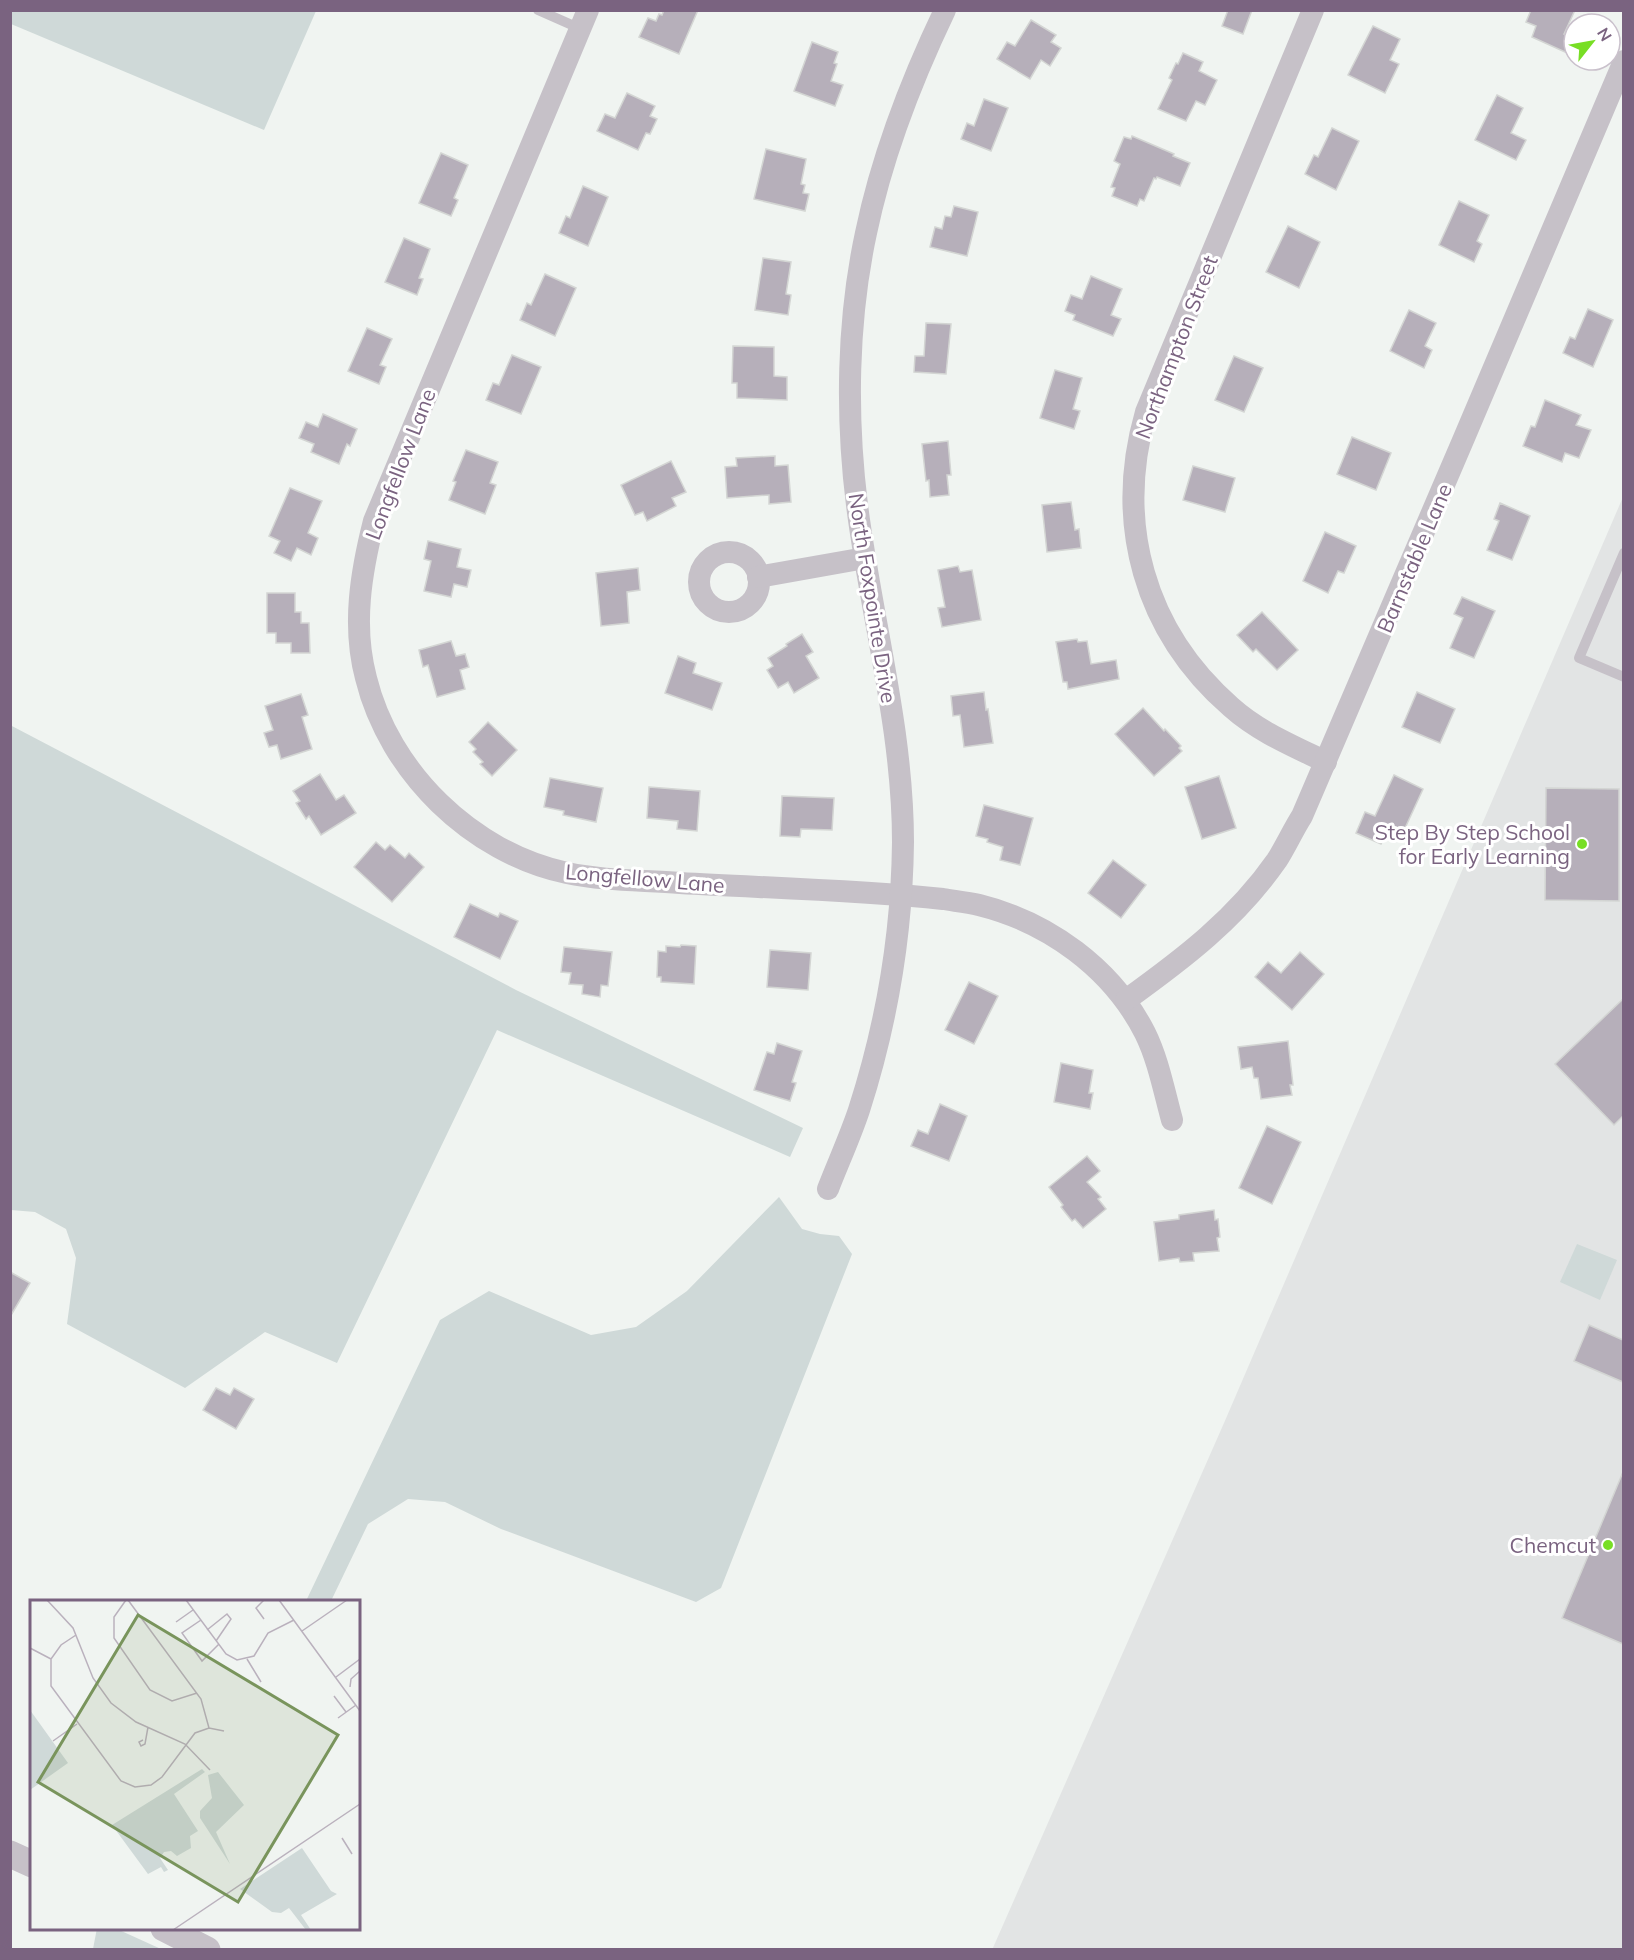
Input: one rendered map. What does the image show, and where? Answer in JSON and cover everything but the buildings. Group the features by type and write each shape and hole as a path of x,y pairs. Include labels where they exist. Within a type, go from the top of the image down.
{"street":[{"name":"North Foxpointe Drive","path":"828,1189 858,1113 878,1045 891,986 901,896 903,839 895,733 857,505 852,440 851,363 858,282 865,235 877,187 913,81 945,10"},
{"name":"Northampton Street","path":"1313,10 1146,412 1137,442 1132,507 1145,582 1177,646 1201,678 1232,708 1262,730 1326,762"},
{"name":"Longfellow Lane","path":"584,20 374,521 359,595 360,637 366,678 381,722 402,758 432,796 465,826 495,845 567,873 621,879 943,899 979,905 1025,920 1067,945 1096,967 1126,1000 1145,1034 1160,1075 1172,1120"},
{"name":"Barnstable Lane","path":"1126,1000 1202,944 1243,902 1277,859 1302,816 1623,61"},
{"path":"758,578 865,558"},
{"path":"10,1854 30,1863"},
{"path":"166,1930 207,1950"}],"lane":[{"path":"538,10 584,20"},
{"path":"1623,553 1579,658 1623,677"}],"shaded area":[{"path":"10,11 316,11 264,130 11,24"},
{"path":"1623,497 1623,1949 992,1950 1224,1423"},
{"path":"10,725 516,990 803,1128 790,1157 497,1030 337,1363 265,1332 185,1388 67,1324 76,1258 66,1229 35,1212 11,1210"},
{"path":"779,1197 802,1229 839,1236 852,1254 721,1588 696,1602 501,1529 445,1502 408,1499 368,1524 331,1600 306,1600 440,1320 489,1291 591,1335 636,1327 687,1291"},
{"path":"1577,1244 1617,1260 1600,1300 1560,1282"},
{"path":"97,1930 119,1930 161,1949 93,1949"}],"place":[{"name":"Step By Step School for Early Learning","path":"1582,844"},
{"name":"Chemcut","path":"1608,1545"}]}
